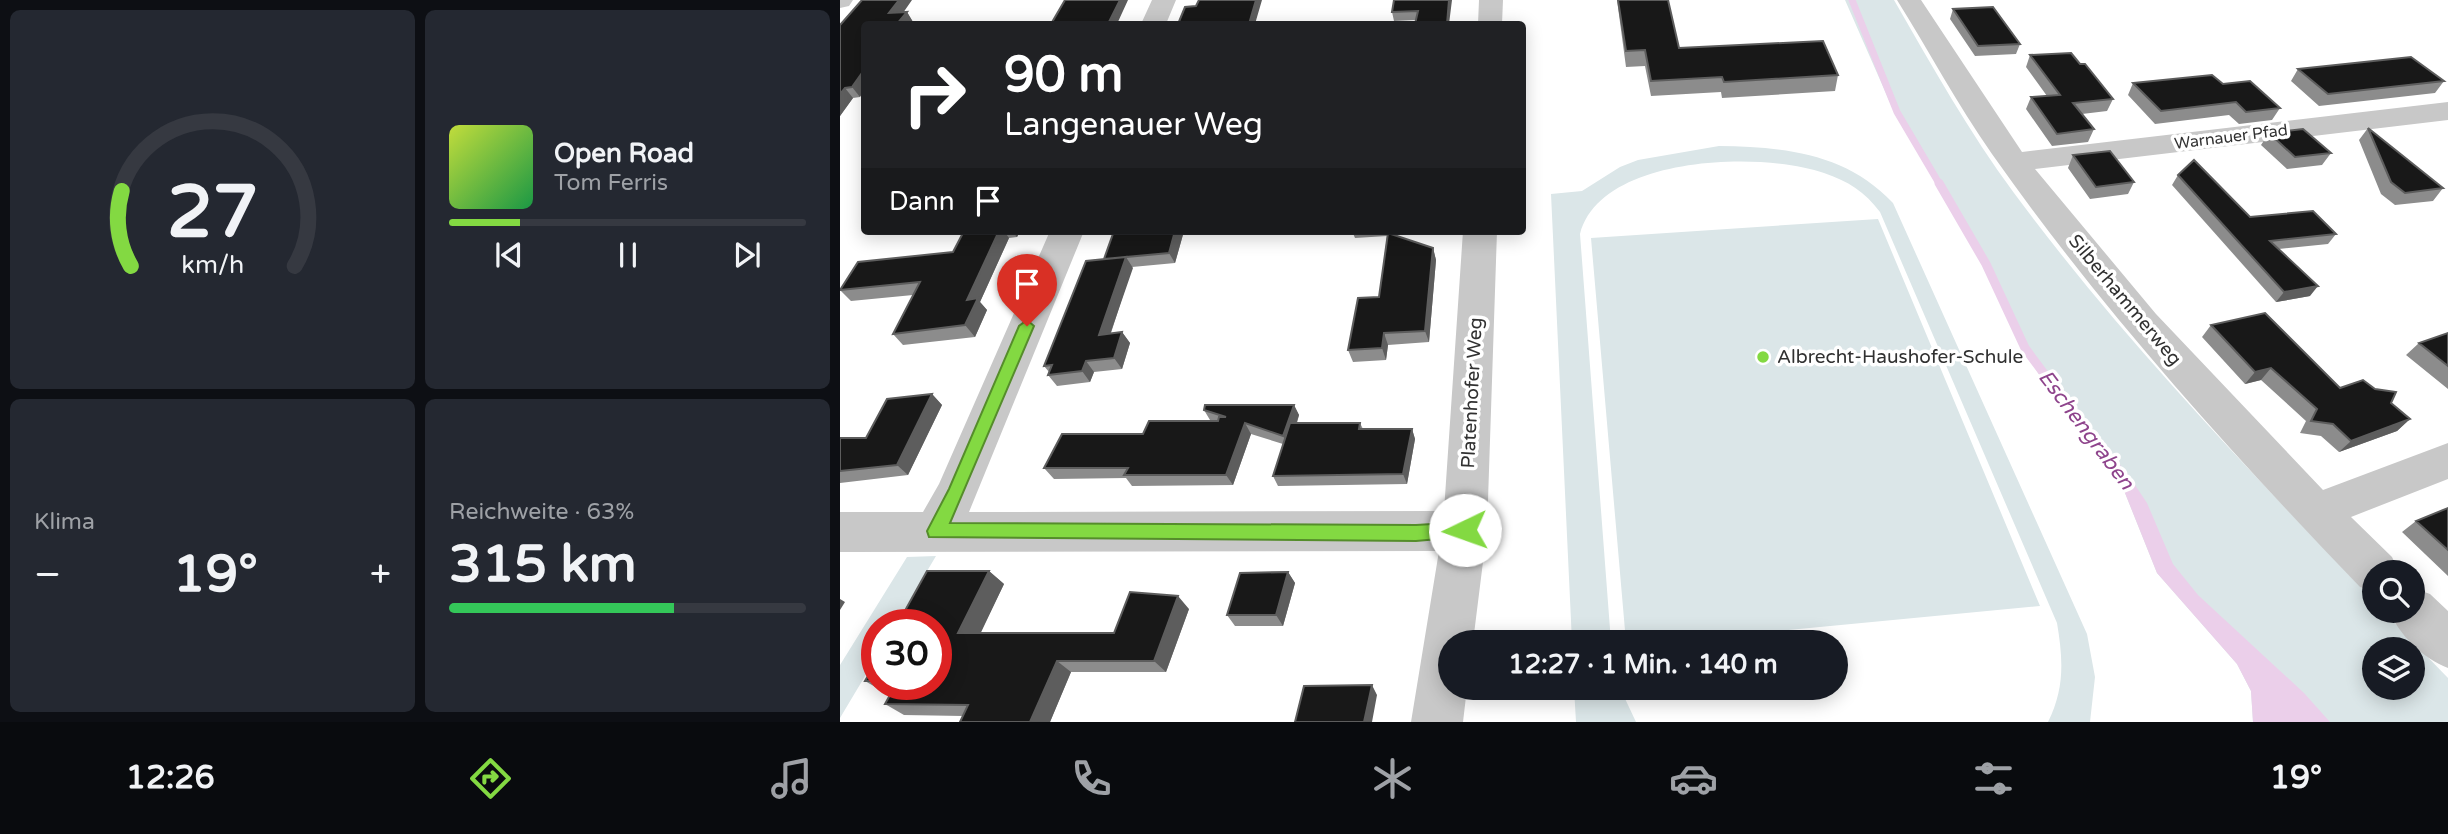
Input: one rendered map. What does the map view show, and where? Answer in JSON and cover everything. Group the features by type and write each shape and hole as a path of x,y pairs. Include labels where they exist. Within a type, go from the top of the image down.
{"street":[{"path":"1155,21 1164,0"},
{"path":"1490,21 1491,0"},
{"name":"Silberhammerweg","path":"1909,0 2014,162 2133,313 2315,512 2363,560"},
{"name":"Warnauer Pfad","path":"2014,162 2448,111"},
{"path":"936,531 957,492 1065,235"},
{"name":"Platenhofer Weg","path":"1437,722 1465,530 1480,235"},
{"path":"2315,512 2448,461"},
{"path":"840,532 1416,533 1465,530"},
{"path":"2425,622 2448,645"}],"shaded area":[{"path":"1845,0 1894,0 1997,170 2055,247 2142,352 2362,588 2362,623 2395,623 2408,637 2362,637 2362,700 2425,700 2425,654 2448,678 2448,722 2253,722 2251,691 2237,664 2157,573 2123,488 2074,425 2023,351 1974,246 1895,114"},
{"path":"1719,146 1791,151 1835,163 1855,173 1875,186 1893,203 2087,634 2095,677 2090,722 2048,722 2060,685 2061,649 2057,623 1880,212 1862,193 1841,180 1797,166 1763,162 1725,162 1686,166 1650,174 1618,188 1594,208 1580,234 1610,630 1571,630 1551,194 1582,191 1620,167 1638,160"},
{"path":"1878,219 2040,606 1787,630 1625,630 1591,238"},
{"path":"936,556 905,609 875,609 907,557"},
{"path":"861,631 861,683 840,718 840,665"},
{"path":"1575,700 1626,700 1636,722 1576,722"}],"water":[{"path":"2074,425 2088,428 2127,473 2147,503 2173,564 2198,595 2304,693 2330,722 2253,722 2251,691 2237,664 2157,573 2123,488"}],"building":[{"path":"862,0 899,0 889,13 907,12 900,21 861,21 861,74 852,87 845,88 840,94 840,25"},
{"path":"1065,0 1120,0 1110,21 1053,21"},
{"path":"1199,0 1256,0 1250,21 1179,21 1185,7 1196,6"},
{"path":"1394,0 1449,0 1447,21 1416,21 1418,11 1392,12"},
{"path":"1618,0 1668,0 1679,48 1823,41 1838,75 1724,82 1722,77 1651,81 1645,50 1626,51"},
{"path":"1993,7 2020,44 1978,46 1953,9"},
{"path":"2071,53 2080,64 2085,64 2113,99 2073,103 2094,129 2057,134 2031,97 2060,95 2030,55"},
{"path":"2411,57 2444,81 2328,94 2298,69"},
{"path":"2212,75 2223,84 2250,81 2280,108 2246,112 2236,102 2161,111 2133,83"},
{"path":"2368,128 2443,188 2405,193 2391,182"},
{"path":"2303,129 2331,153 2295,157 2269,133"},
{"path":"2110,151 2134,182 2096,187 2073,155"},
{"path":"2194,160 2250,217 2313,211 2336,234 2270,241 2318,286 2284,292 2178,175"},
{"path":"962,235 997,235 967,300 978,298 965,325 893,334 920,282 840,290 858,262 953,252"},
{"path":"1113,235 1174,235 1169,253 1104,259"},
{"path":"1388,235 1433,248 1425,331 1384,333 1382,348 1348,350 1358,298 1379,297"},
{"path":"1126,257 1099,335 1122,332 1114,358 1086,361 1082,371 1048,375 1052,365 1044,366 1086,261"},
{"path":"2265,313 2340,388 2363,380 2375,389 2396,392 2391,403 2410,419 2351,441 2333,424 2311,421 2317,409 2271,368 2255,372 2211,325"},
{"path":"2448,333 2448,366 2419,343"},
{"path":"932,394 897,465 840,471 840,438 866,438 887,399"},
{"path":"1205,405 1294,405 1283,436 1245,423 1226,475 1124,475 1128,468 1044,468 1062,434 1143,434 1149,421 1218,421 1219,417 1226,417 1204,410"},
{"path":"1290,423 1360,423 1359,429 1412,429 1403,474 1273,476"},
{"path":"2448,508 2448,550 2416,521"},
{"path":"927,571 989,571 958,633 1114,633 1130,592 1178,596 1154,661 1057,661 1030,722 960,722 968,705 885,704 887,700 952,700 952,609 906,609"},
{"path":"1288,572 1276,615 1227,615 1240,573"},
{"path":"1372,685 1364,722 1295,722 1304,686"}],"waterway":[{"name":"Eschengraben","path":"1852,0 1897,112 1940,185"},
{"name":"Eschengraben","path":"1939,183 1986,264 2025,348 2079,421"},
{"name":"Eschengraben","path":"2077,419 2090,436"}],"place":[{"name":"Albrecht-Haushofer-Schule","path":"1763,357"}],"route":[{"path":"1027,326 957,492 936,531 1416,533 1465,530"}]}
